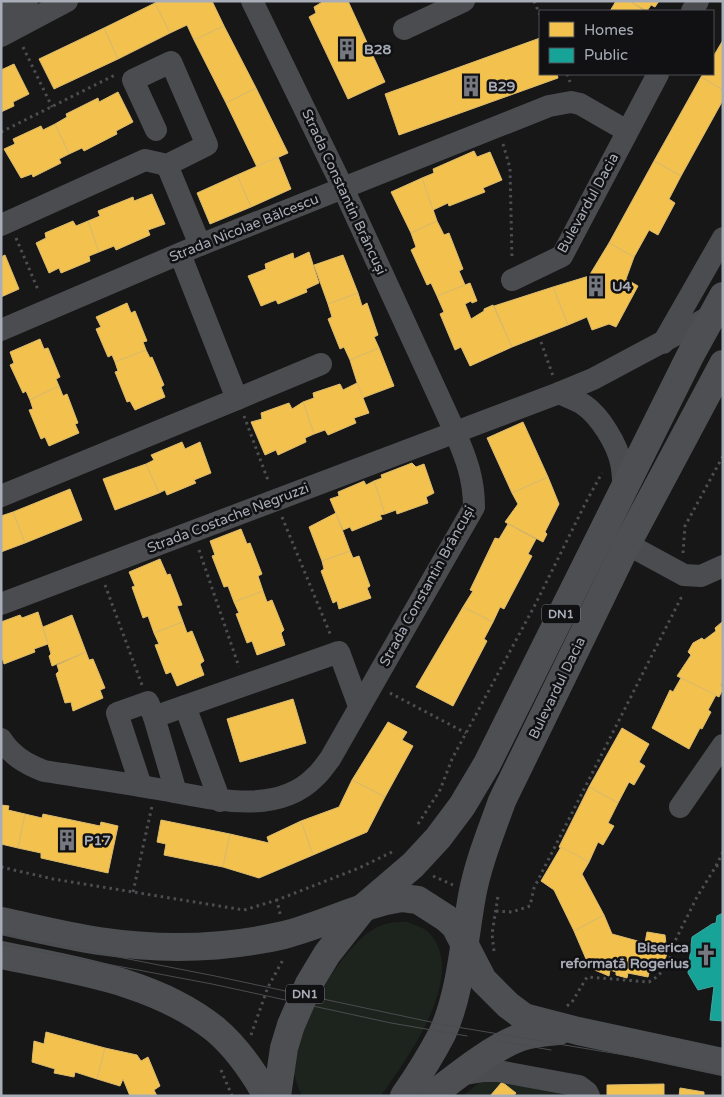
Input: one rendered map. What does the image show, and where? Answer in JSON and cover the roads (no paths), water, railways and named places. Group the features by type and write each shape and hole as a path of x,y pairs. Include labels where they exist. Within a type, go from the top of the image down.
{"main road":[{"name":"Bulevardul Dacia","path":"277,1096 284,1048 300,1003 327,954 364,907 413,865 438,838 462,806 487,764 717,306"},
{"name":"Bulevardul Dacia","path":"404,1096 428,1060 442,1033 456,986 473,893 486,844 502,801 627,544 723,364"},
{"path":"1,921 98,941 192,947 244,942 284,935 386,901 402,898 418,900 454,926 483,980 508,1006 524,1017 571,1020 723,1062"},
{"path":"1,955 87,973 118,982 151,993 183,1009 210,1026 230,1044 267,1096"},
{"path":"431,1096 458,1075 508,1042 544,1032 571,1020"}],"street":[{"path":"6,26 27,1"},
{"path":"6,26 67,1"},
{"name":"Strada Constantin Brâncuși","path":"1,739 17,758 28,765 44,771 220,801 261,801 300,789 315,778 330,759 474,507 474,489 470,467 456,432 343,188 252,1"},
{"path":"404,29 464,1"},
{"path":"5,223 145,160 167,165 207,146 171,62 133,80 156,130"},
{"name":"Bulevardul Dacia","path":"512,280 562,256 657,75"},
{"name":"Strada Nicolae Bălcescu","path":"1,330 190,250 549,106 570,102 580,104 627,131"},
{"path":"167,165 190,250 237,399"},
{"path":"663,343 723,238"},
{"name":"Bulevardul Dacia","path":"456,432 593,379 663,343 717,306"},
{"path":"1,496 321,364"},
{"path":"559,393 582,403 593,412 617,449 624,490"},
{"name":"Strada Costache Negruzzi","path":"1,604 456,432"},
{"path":"627,544 684,576 701,576 723,566"},
{"path":"158,789 117,713 185,706 338,652 359,706"},
{"path":"185,706 220,801"},
{"path":"151,709 158,789"},
{"path":"680,807 723,745"},
{"path":"458,1075 498,1071 579,1086 589,1096"}],"tram line":[{"path":"1,934 215,976 445,1025 648,1059 723,1075"},
{"path":"1,944 212,984 391,1023 467,1036"},
{"path":"499,1041 551,1050"}],"place":[{"name":"B28","path":"347,49"},
{"name":"B29","path":"471,86"},
{"name":"U4","path":"596,286"},
{"name":"P17","path":"67,840"},
{"name":"Biserica reformată Rogerius","path":"706,955"}]}
